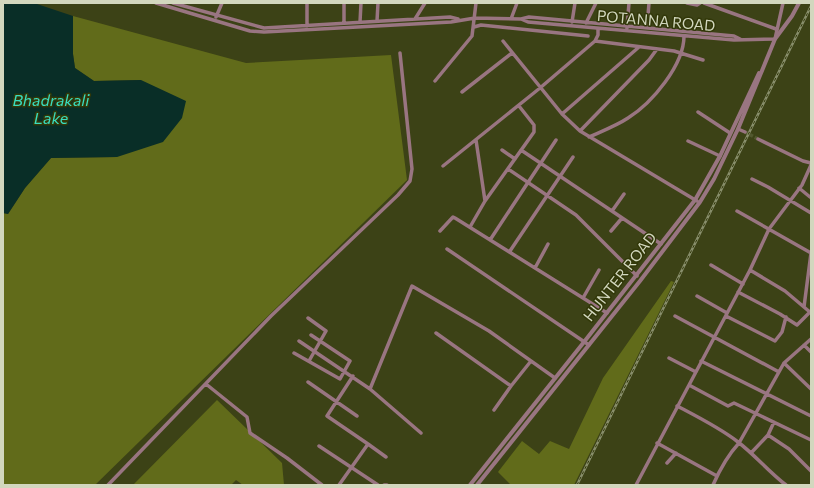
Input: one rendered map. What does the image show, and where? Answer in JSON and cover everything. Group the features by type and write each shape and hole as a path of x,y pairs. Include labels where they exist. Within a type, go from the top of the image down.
{"street":[{"name":"POTANNA ROAD","path":"156,3 215,21 264,32 451,22 458,19"},
{"name":"POTANNA ROAD","path":"173,3 264,28 450,17 475,23 529,17 734,36 741,39"},
{"path":"215,21 222,3"},
{"path":"307,3 307,26"},
{"path":"344,3 344,23"},
{"path":"360,22 361,3"},
{"path":"377,21 378,3"},
{"path":"415,19 425,3"},
{"path":"435,81 469,42 475,23 476,3"},
{"path":"511,19 517,3"},
{"path":"572,22 575,3"},
{"path":"586,23 596,3"},
{"path":"624,3 629,4 627,32"},
{"path":"647,28 649,3"},
{"path":"687,3 700,3"},
{"path":"704,3 776,29"},
{"path":"774,41 783,3"},
{"name":"HUNTER ROAD","path":"470,485 637,276 695,200 720,156 752,85 762,68 774,41 792,16 799,3"},
{"name":"POTANNA ROAD","path":"521,19 528,22 598,32 627,32 684,39 741,39 774,41"},
{"path":"475,23 481,25 588,36"},
{"path":"443,166 519,106 595,41 598,32"},
{"path":"589,137 627,119 637,112 659,89 672,72 683,53 684,39"},
{"path":"503,41 562,114 580,131 700,202"},
{"path":"595,41 683,53 703,60"},
{"path":"562,114 639,47"},
{"path":"580,131 649,60 656,49"},
{"path":"462,92 512,52"},
{"path":"108,485 271,316 398,195 410,181 412,169 400,53"},
{"name":"HUNTER ROAD","path":"478,484 589,345 700,202 714,179 738,129 756,88 762,68"},
{"path":"470,228 485,201 535,129 534,125 519,106"},
{"path":"698,112 730,133"},
{"path":"738,129 745,132"},
{"path":"636,485 743,284 769,229 809,174 811,164 758,139"},
{"path":"476,140 485,201"},
{"path":"490,240 556,140"},
{"path":"688,141 720,156"},
{"path":"502,150 515,159"},
{"path":"521,150 661,244"},
{"path":"510,252 573,157"},
{"path":"508,169 584,222 637,276"},
{"path":"752,179 768,186 811,213"},
{"path":"799,188 810,198"},
{"path":"612,211 624,194"},
{"path":"737,211 811,253 804,307"},
{"path":"440,231 453,217 607,313"},
{"path":"611,231 622,218"},
{"path":"535,268 548,244"},
{"path":"447,249 589,345"},
{"path":"711,265 743,284"},
{"path":"584,298 600,270"},
{"path":"738,292 786,317 797,325 811,312 773,283 750,270"},
{"path":"370,389 412,286 489,331 555,378"},
{"path":"697,296 775,341 782,332 786,317"},
{"path":"675,316 779,372"},
{"path":"308,318 326,331 309,361"},
{"path":"436,333 511,386"},
{"path":"294,352 339,380 346,372 350,361 311,335"},
{"path":"713,485 731,451 739,443 757,414 784,363 811,339"},
{"path":"299,341 353,376 421,433"},
{"path":"804,345 811,352"},
{"path":"669,358 696,372"},
{"path":"494,410 531,361"},
{"path":"701,361 766,396 811,416"},
{"path":"784,363 811,389"},
{"path":"353,376 328,413 328,417 386,457"},
{"path":"308,382 357,416"},
{"path":"206,384 247,417 250,433 322,485"},
{"path":"689,385 728,406 734,403 811,440"},
{"path":"677,406 710,424 739,443 768,471 786,485"},
{"path":"751,453 768,435 774,422"},
{"path":"768,435 789,449 811,471"},
{"path":"657,443 717,476"},
{"path":"339,485 368,444"},
{"path":"319,446 378,485"},
{"path":"667,463 676,453"},
{"path":"473,480 478,484"}],"green space":[{"path":"73,16 246,63 391,55 407,180 95,485 3,485 3,213 8,214 25,188 51,158 117,157 141,80 94,81 75,68 73,54"},
{"path":"671,281 674,282 574,485 511,485 498,472 522,441 539,454 550,441 569,449 603,378"},
{"path":"217,400 282,463 284,485 243,485 236,480 231,485 133,485"}],"water":[{"name":"Bhadrakali Lake","path":"3,3 34,3 73,16 73,54 75,68 94,81 141,80 186,101 182,118 163,142 117,157 51,158 25,188 8,214 3,213"}],"tunnel":[{"path":"745,132 758,139"}],"railway":[{"path":"577,485 811,6"}]}
